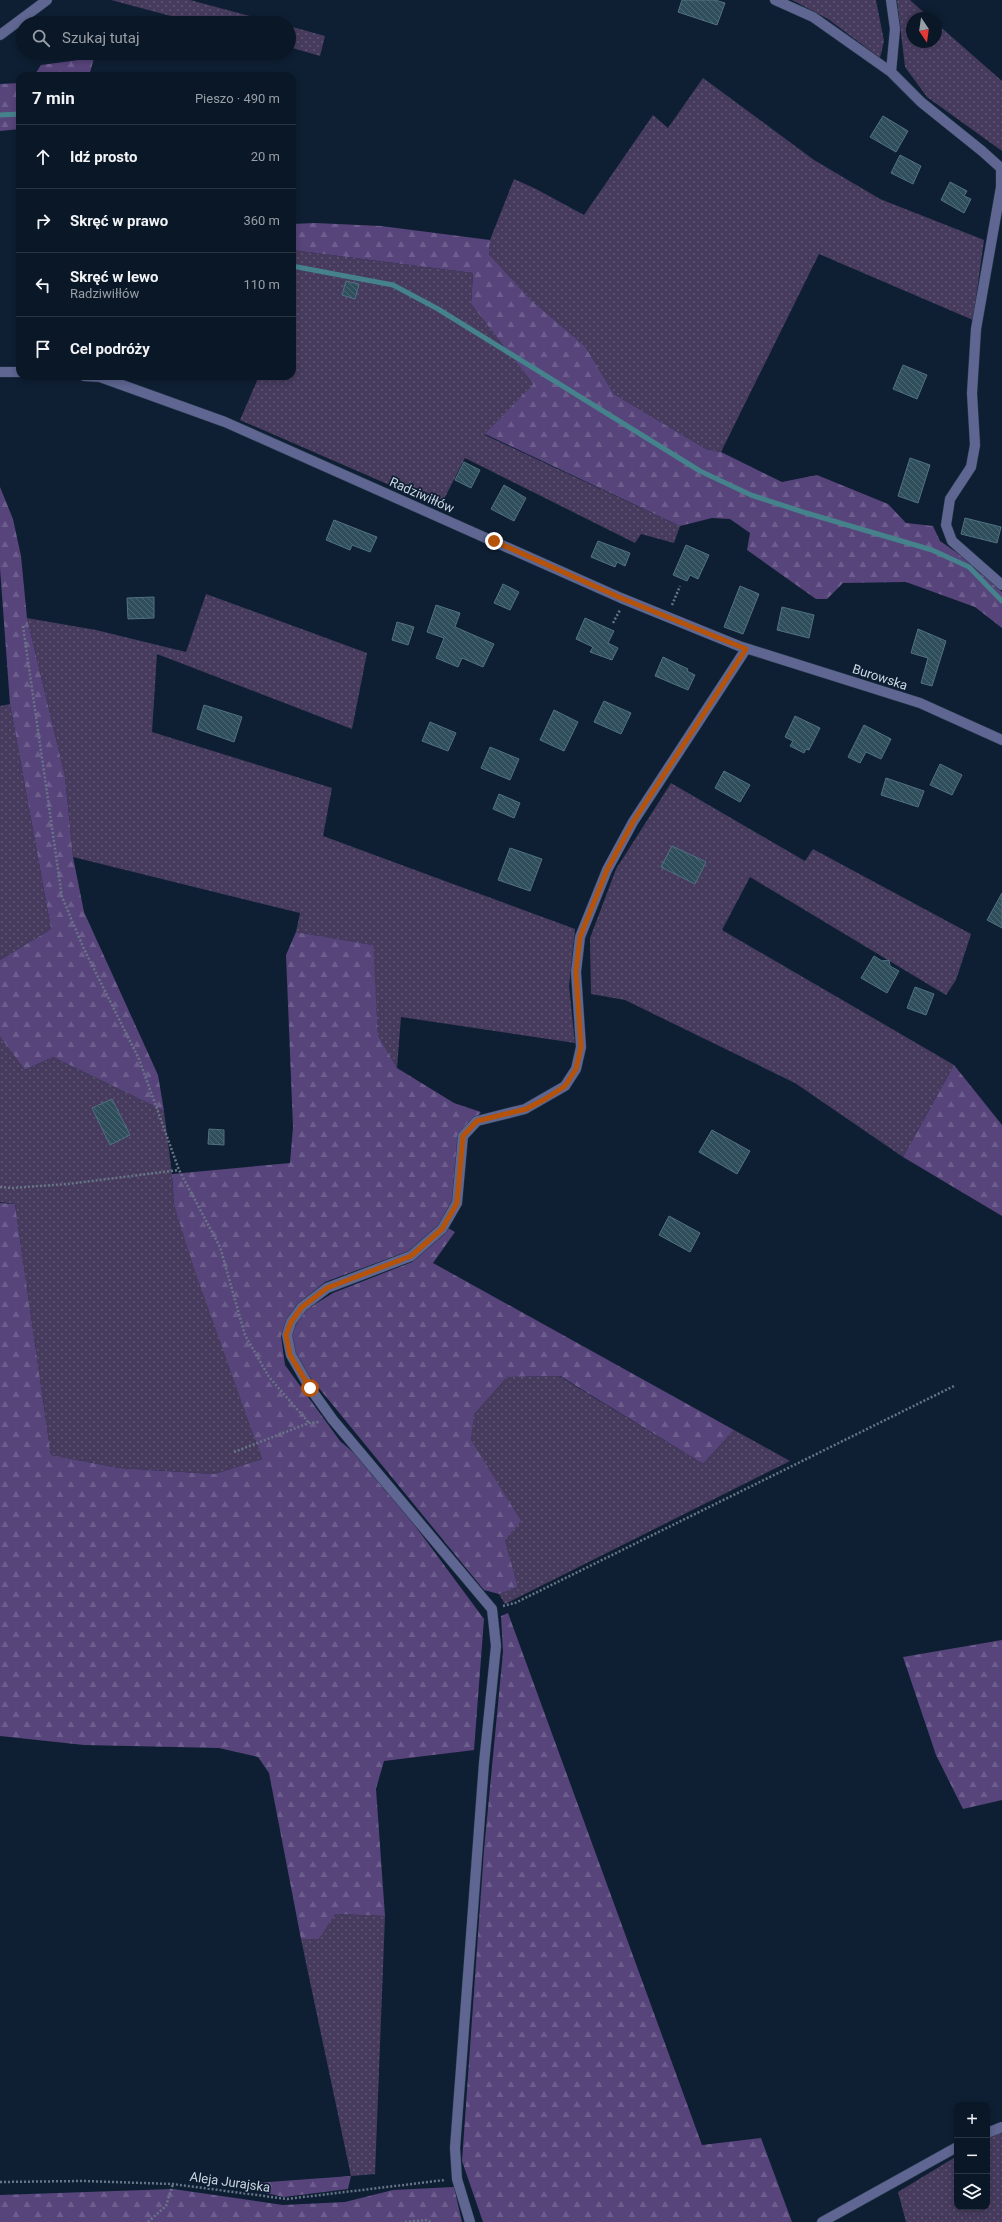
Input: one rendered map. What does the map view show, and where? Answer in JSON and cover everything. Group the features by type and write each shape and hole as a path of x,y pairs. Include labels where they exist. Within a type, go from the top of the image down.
{"street":[{"path":"26,16 47,0"},
{"path":"775,0 813,17 891,72 921,102 982,151 1001,169 1001,187 976,329 972,393 975,445 971,467 950,499 946,525 952,541 1002,585"},
{"path":"891,0 895,29 891,72"},
{"path":"0,35 16,23"},
{"path":"0,372 16,372"},
{"name":"Radziwiłłów","path":"106,380 225,422 667,616 746,649"},
{"path":"470,2222 457,2179 455,2148 484,1763 496,1646 492,1609 333,1420 310,1388 290,1355 286,1335 291,1322 302,1307 327,1288 411,1256 442,1229 457,1203 463,1136 477,1121 526,1109 565,1086 576,1069 581,1047 576,972 580,937 607,870 633,822 746,649"},
{"name":"Burowska","path":"746,649 920,703 1002,740"},
{"path":"990,2132 1002,2127"},
{"path":"822,2222 954,2149"}],"path":[{"path":"667,616 680,586"},
{"path":"614,623 621,608"},
{"path":"23,626 62,897 84,949 139,1059 179,1170 220,1247 245,1335 269,1377 309,1423 234,1452"},
{"path":"0,1187 12,1188 83,1182 179,1170"},
{"path":"492,1609 515,1602 954,1386"},
{"name":"Aleja Jurajska","path":"0,2182 83,2181 173,2184 287,2199 457,2179"},
{"path":"148,2222 166,2206 173,2184"},
{"path":"405,2222 427,2220 431,2222"}],"shaded area":[{"path":"111,0 190,0 250,16 171,16"},
{"path":"792,0 876,0 884,41 880,58 828,19"},
{"path":"897,0 910,0 923,12 906,12 906,48 942,48 942,28 1002,81 1002,151 927,97 905,67"},
{"path":"296,28 325,36 320,56 296,49"},
{"path":"703,78 814,160 880,199 984,240 973,320 819,254 721,452 706,449 614,394 585,346 531,300 489,254 490,240 514,179 584,215 653,115 668,128"},
{"path":"296,251 473,273 471,304 533,384 485,435 680,526 674,543 641,534 635,543 465,458 440,507 240,420 257,380 296,380"},
{"path":"206,594 367,653 352,729 157,654 152,732 332,788 323,836 575,929 569,986 575,1043 401,1017 397,1068 378,1035 372,945 296,932 300,913 73,857 65,776 27,618 96,630 186,652"},
{"path":"10,704 51,929 0,960 0,706"},
{"path":"671,783 805,861 813,849 971,934 956,980 946,995 750,877 722,930 954,1065 903,1157 795,1083 625,1000 591,994 590,938 616,869"},
{"path":"0,1037 25,1070 53,1057 164,1111 172,1174 174,1205 262,1459 214,1474 119,1468 51,1455 15,1204 0,1202"},
{"path":"559,1376 703,1464 734,1430 790,1461 505,1604 499,1594 518,1587 505,1540 471,1440 473,1414 507,1377"},
{"path":"334,1914 385,1916 375,2174 351,2176 301,1939 319,1939"},
{"path":"1002,2129 1002,2222 906,2222 898,2192 954,2158 954,2210 990,2210 990,2136"}],"green space":[{"path":"79,60 93,60 90,72 37,72 41,65"},
{"path":"16,83 16,129 0,131 0,84"},
{"path":"315,223 381,226 490,240 489,254 531,300 585,346 614,394 706,449 721,452 782,482 817,475 888,504 906,523 933,526 940,541 969,561 1002,592 1002,628 975,607 906,582 843,583 827,599 816,599 747,550 750,533 730,519 712,518 680,526 485,434 533,384 471,304 473,273 296,251 296,224"},
{"path":"0,487 13,519 21,556 27,618 65,776 73,857 84,912 158,1075 164,1111 53,1057 25,1070 0,1037 0,960 51,929 10,704 0,568"},
{"path":"296,932 373,945 378,1035 397,1068 454,1103 481,1112 460,1137 454,1203 439,1228 409,1251 325,1282 296,1306 281,1336 285,1365 340,1441 373,1469 484,1619 474,1750 384,1761 376,1789 385,1916 335,1914 319,1939 301,1939 269,1773 258,1757 219,1748 84,1745 0,1736 0,1203 15,1204 51,1455 119,1468 214,1474 262,1459 195,1271 174,1205 172,1174 290,1163 293,1127 286,955"},
{"path":"954,1065 1002,1125 1002,1216 903,1157"},
{"path":"448,1228 455,1232 433,1263 734,1430 703,1464 560,1376 507,1377 474,1414 471,1440 521,1521 505,1540 518,1587 499,1594 484,1590 296,1360 290,1335 304,1311 333,1293 412,1262"},
{"path":"508,1613 702,2145 761,2138 792,2222 483,2222 462,2161 484,1850 503,1652 501,1616"},
{"path":"1002,1640 1002,1800 963,1809 936,1755 903,1657"},
{"path":"351,2176 348,2189 284,2197 228,2185"},
{"path":"454,2187 462,2222 0,2222 0,2195 173,2189 283,2205 345,2202 393,2190"}],"building":[{"path":"682,0 715,0 725,3 717,25 678,12"},
{"path":"883,116 908,131 896,152 870,137"},
{"path":"900,155 921,166 913,184 891,173"},
{"path":"950,182 967,191 964,196 971,199 964,213 941,200"},
{"path":"346,281 359,284 355,299 342,295"},
{"path":"903,365 927,375 917,399 893,389"},
{"path":"910,458 930,465 918,503 898,496"},
{"path":"464,462 480,470 471,488 455,480"},
{"path":"504,485 526,498 514,521 491,509"},
{"path":"965,518 1001,527 997,543 961,534"},
{"path":"334,520 377,537 370,552 352,545 350,550 326,540"},
{"path":"598,541 630,553 625,566 617,562 615,567 591,557"},
{"path":"686,545 709,555 698,579 690,575 687,581 673,575"},
{"path":"503,584 519,592 510,610 494,603"},
{"path":"740,586 759,594 743,634 724,627"},
{"path":"154,597 154,618 128,619 127,598"},
{"path":"436,605 460,613 455,627 494,644 483,667 462,658 458,667 436,658 444,638 427,632"},
{"path":"782,607 814,615 809,638 777,630"},
{"path":"585,618 614,631 608,643 618,648 612,660 590,652 593,647 576,639"},
{"path":"397,622 414,627 408,645 392,640"},
{"path":"918,629 946,641 932,686 921,683 928,658 911,653"},
{"path":"663,657 688,669 687,671 695,675 688,690 655,676"},
{"path":"604,701 631,713 621,734 594,722"},
{"path":"204,705 242,717 234,742 197,729"},
{"path":"554,710 578,722 564,751 540,740"},
{"path":"795,716 820,728 809,750 806,749 804,753 790,746 793,741 785,737"},
{"path":"430,722 456,733 448,751 422,741"},
{"path":"864,725 891,739 881,759 866,752 860,763 848,757"},
{"path":"490,747 519,759 510,780 481,768"},
{"path":"940,764 962,775 952,795 930,785"},
{"path":"724,771 750,785 740,802 715,788"},
{"path":"886,778 924,791 918,807 881,795"},
{"path":"499,794 520,803 514,818 493,809"},
{"path":"672,846 706,862 695,884 661,867"},
{"path":"510,848 542,859 530,891 498,880"},
{"path":"1002,893 1002,928 987,920"},
{"path":"874,956 882,961 889,960 890,966 899,971 887,993 861,978"},
{"path":"915,987 934,994 926,1015 907,1008"},
{"path":"112,1099 130,1135 110,1145 92,1108"},
{"path":"209,1129 224,1130 224,1145 208,1144"},
{"path":"712,1130 750,1151 737,1174 699,1152"},
{"path":"669,1216 700,1233 690,1252 659,1235"}],"waterway":[{"path":"0,115 16,114"},
{"path":"296,267 393,285 438,309 700,471 751,495 932,550 969,567 1002,601"}],"route":[{"path":"310,1388 290,1355 286,1335 291,1322 302,1307 327,1288 411,1256 442,1229 457,1203 463,1136 477,1121 526,1109 545,1099 565,1086 576,1069 581,1047 576,972 580,937 607,870 633,822 746,649 621,598 494,541"}]}
